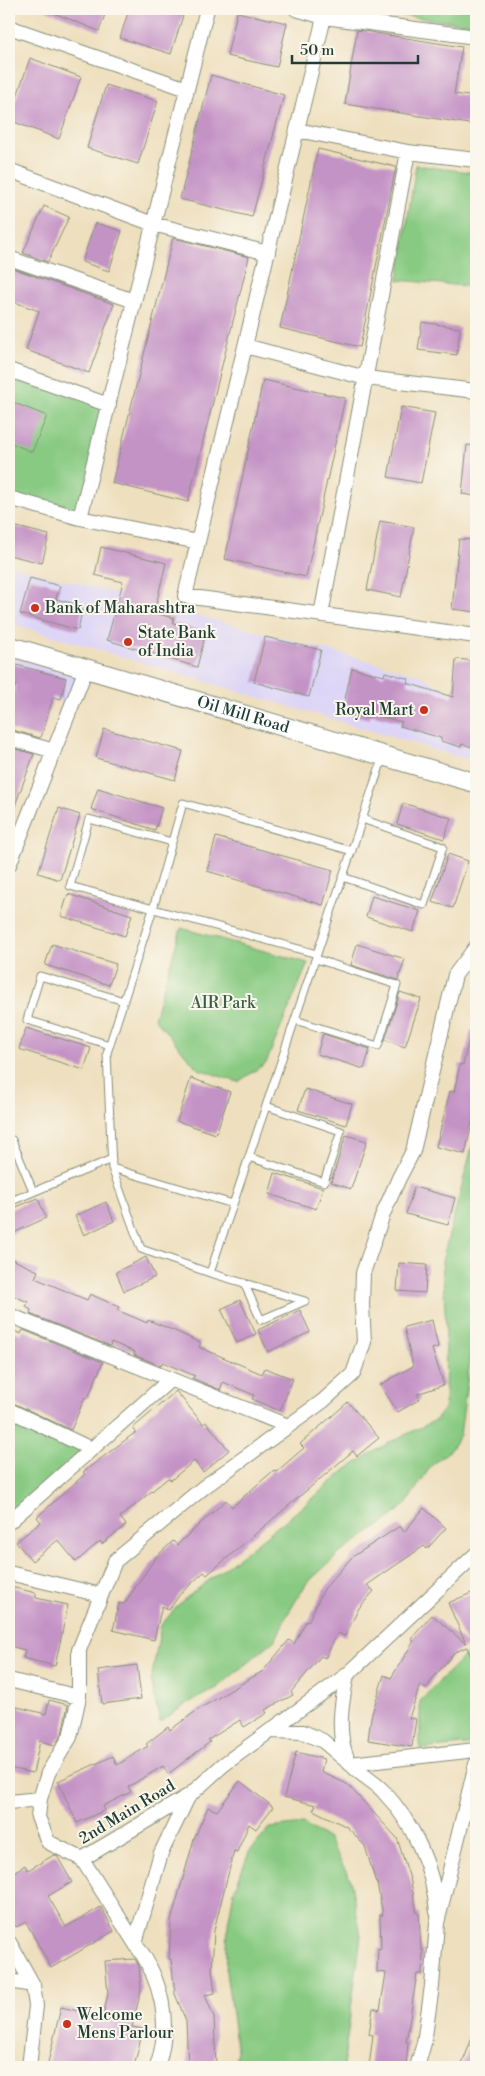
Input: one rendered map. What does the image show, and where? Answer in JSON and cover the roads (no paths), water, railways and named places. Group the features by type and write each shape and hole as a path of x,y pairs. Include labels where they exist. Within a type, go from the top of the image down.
{"main road":[{"name":"Oil Mill Road","path":"9,646 476,783"}],"street":[{"path":"80,518 207,9"},
{"path":"296,9 476,37"},
{"path":"325,13 185,596 476,636"},
{"path":"9,27 187,89"},
{"path":"297,130 408,152 476,160"},
{"path":"321,615 408,152"},
{"path":"9,170 153,224 268,253"},
{"path":"9,258 134,300"},
{"path":"246,346 366,378 476,391"},
{"path":"9,370 108,404"},
{"path":"9,498 80,518 198,542"},
{"path":"9,865 86,669"},
{"path":"9,738 54,751"},
{"path":"157,2067 164,2040 163,2005 153,1972 82,1859 48,1842 38,1817 40,1799 48,1773 70,1737 79,1697 79,1650 115,1561 204,1487 323,1401 352,1374 364,1342 363,1274 383,1214 413,1151 455,975 476,947"},
{"path":"9,1315 288,1426"},
{"path":"9,1522 171,1378"},
{"path":"9,1410 91,1449"},
{"path":"135,1943 161,1853 190,1795 223,1765 347,1675 475,1554"},
{"path":"9,1573 102,1595"},
{"path":"347,1675 340,1712 346,1756 350,1764"},
{"path":"9,1680 79,1697"},
{"path":"271,1731 303,1732 323,1741 383,1791 409,1824 418,1843 432,1882 438,1923"},
{"path":"350,1764 476,1750"},
{"path":"418,2067 424,2043 432,1986 438,1923 476,1764"},
{"name":"2nd Main Road","path":"82,1859 190,1795"},
{"path":"9,1802 40,1799"},
{"path":"9,1942 33,1986 36,2006 29,2067"},
{"path":"9,1981 33,1986"}],"lane":[{"path":"210,1273 383,757"},
{"path":"244,1283 260,1320 305,1301 253,1286 244,1283 210,1273 141,1249 112,1168 107,1053 153,909 183,803 352,851"},
{"path":"172,842 89,819 70,886 316,956 397,985 378,1046 295,1020"},
{"path":"343,877 424,905 443,847 362,819"},
{"path":"110,1045 27,1020 40,976 124,1001"},
{"path":"249,1157 324,1182 341,1131 266,1106"},
{"path":"9,1141 12,1140 33,1191"},
{"path":"9,1202 112,1158"},
{"path":"112,1168 233,1204"}],"place":[{"name":"Bank of Maharashtra","path":"35,608"},
{"name":"State Bank of India","path":"128,642"},
{"name":"Royal Mart","path":"424,710"},
{"name":"Welcome Mens Parlour","path":"67,2024"}],"park label":[{"name":"AIR Park","path":"223,1003"}]}
